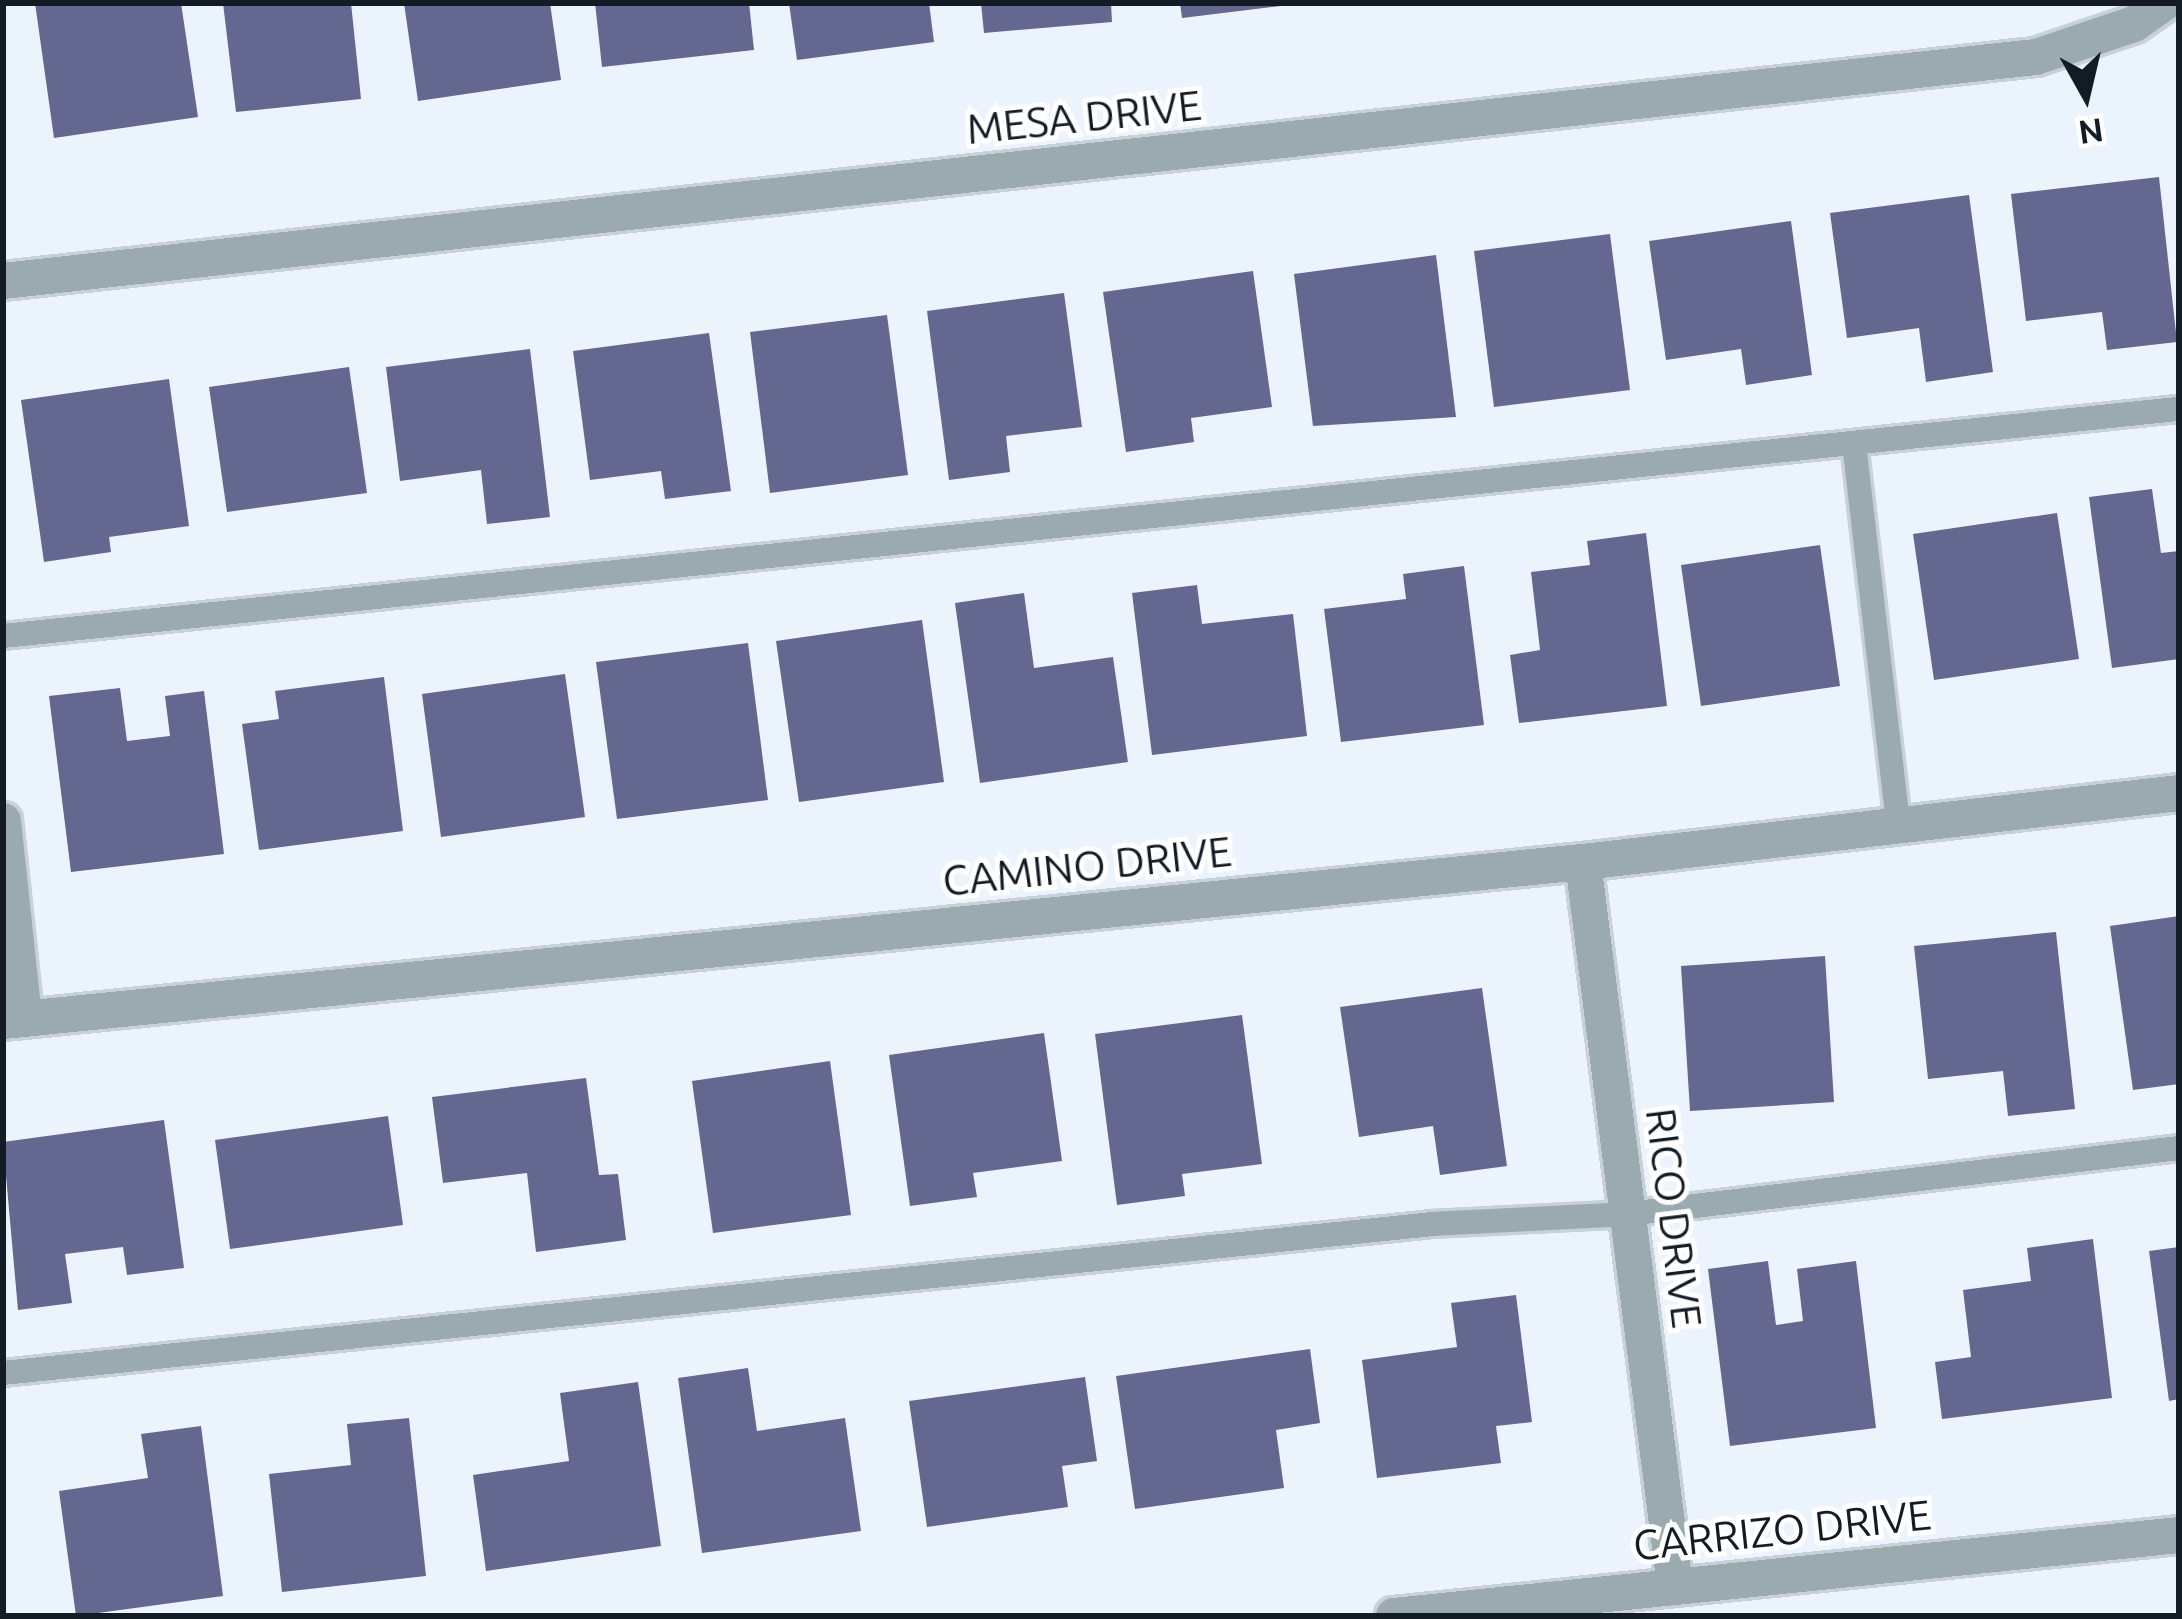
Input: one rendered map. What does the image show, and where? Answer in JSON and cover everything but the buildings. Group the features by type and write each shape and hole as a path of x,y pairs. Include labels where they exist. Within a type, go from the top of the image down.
{"street":[{"name":"MESA DRIVE","path":"3,281 2036,57 2134,24 2164,3"},
{"name":"CAMINO DRIVE","path":"14,1020 1583,862 2179,793"},
{"path":"3,821 14,1020"},
{"name":"RICO DRIVE","path":"1583,862 1675,1586"},
{"name":"CARRIZO DRIVE","path":"1394,1616 2179,1535"}],"lane":[{"path":"3,636 2179,409"},
{"path":"1854,443 1898,825"},
{"path":"3,1373 1433,1224 1628,1214 2179,1148"}]}
